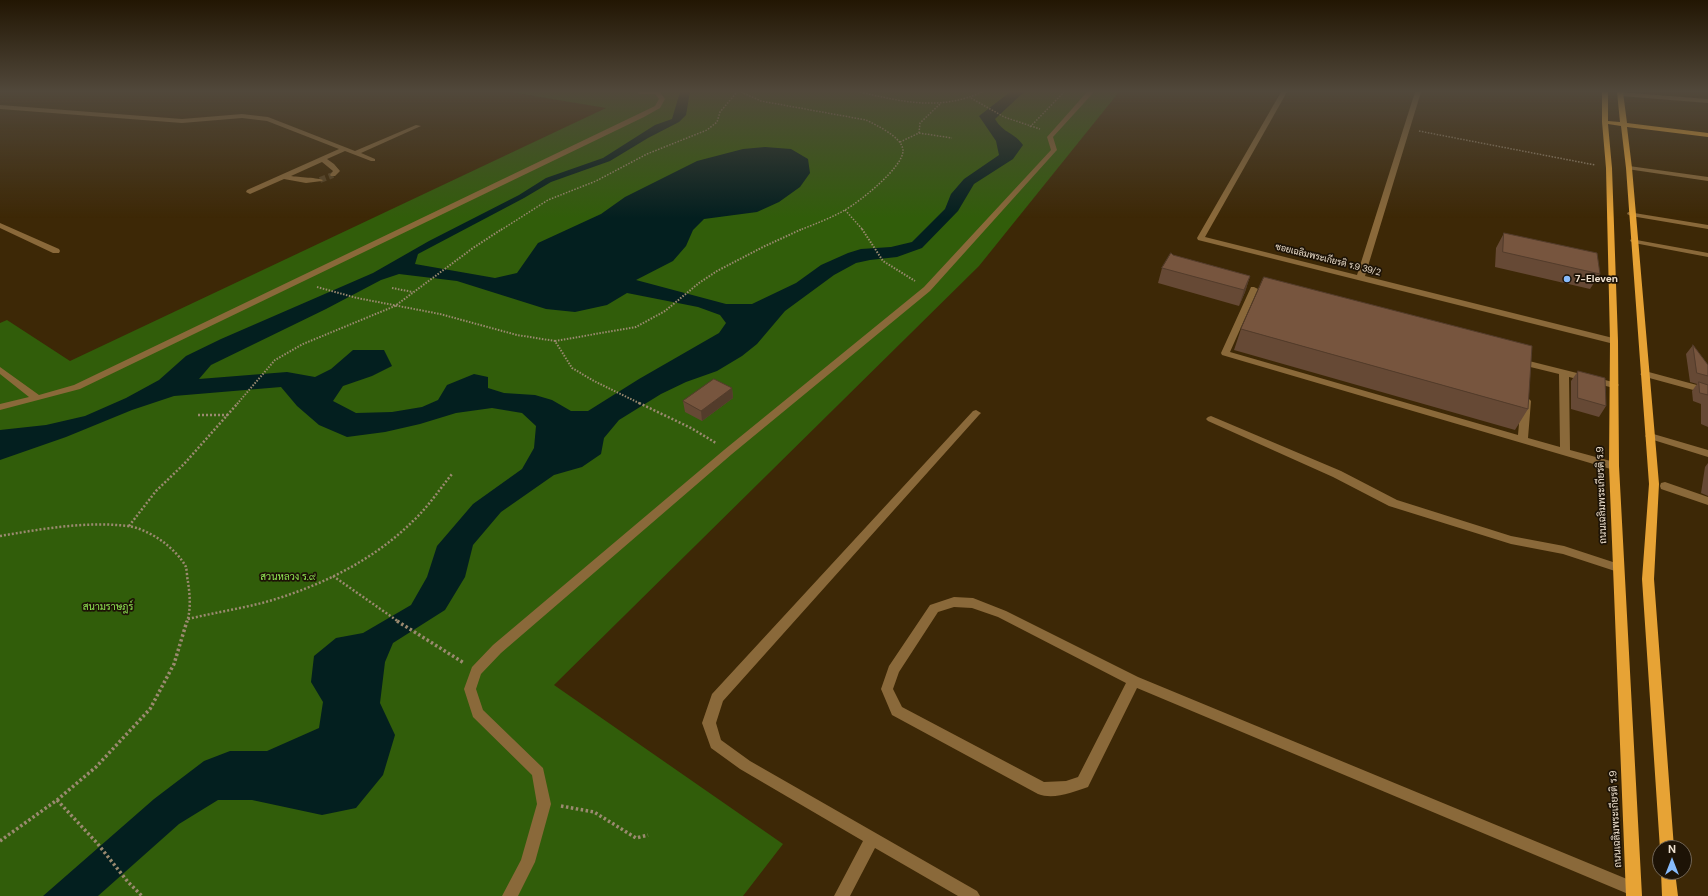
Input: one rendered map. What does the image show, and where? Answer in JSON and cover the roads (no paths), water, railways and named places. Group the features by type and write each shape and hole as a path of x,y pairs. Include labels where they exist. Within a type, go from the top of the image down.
{"main road":[{"name":"ถนนเฉลิมพระเกียรติ ร.9","path":"1606,134 1609,168 1614,340 1614,466 1634,893"},
{"path":"1626,134 1654,484 1648,579 1666,840"},
{"path":"1669,880 1670,896"}],"street":[{"path":"306,134 373,160"},
{"path":"355,153 400,134"},
{"path":"0,406 77,387 605,134"},
{"path":"510,896 528,862 544,804 538,772 478,714 470,689 476,671 497,649 728,452 927,289 1054,150 1050,137 1053,134"},
{"name":"ซอยเฉลิมพระเกียรติ ร.9 39/2","path":"1260,134 1201,238 1614,340"},
{"path":"1360,278 1405,134"},
{"path":"250,192 345,149"},
{"path":"322,159 337,171 333,175"},
{"path":"1628,168 1708,179"},
{"path":"283,177 306,181 320,180"},
{"path":"1631,214 1708,226"},
{"path":"0,225 56,251"},
{"path":"1634,241 1708,254"},
{"path":"1254,289 1225,353 1523,438 1614,466"},
{"path":"1506,358 1528,368 1564,373 1614,385"},
{"path":"0,370 37,398"},
{"path":"1564,373 1565,451"},
{"path":"1645,374 1708,391"},
{"path":"1523,438 1526,394"},
{"path":"972,896 745,765 716,744 709,723 717,698 976,413"},
{"path":"1211,419 1337,474 1393,503 1511,540 1564,550 1618,568"},
{"path":"1650,436 1708,454"},
{"path":"1665,486 1708,501"},
{"path":"1134,681 1082,782 1066,788 1043,789 897,711 887,689 893,670 934,608 954,602 973,603 1002,614 1134,681 1634,893"},
{"path":"842,896 872,838"}],"water":[{"path":"641,134 656,134 610,161 551,182 524,198 418,254 415,264 495,278 517,273 538,243 601,214 625,197 697,161 743,149 765,147 791,149 808,159 810,173 800,187 779,202 757,212 704,219 693,230 686,246 673,261 636,280 726,304 752,304 796,283 821,265 848,253 861,249 891,247 912,242 945,209 951,194 964,179 999,155 996,141 991,134 1010,134 1023,145 1013,159 974,184 958,211 922,248 897,257 856,263 834,275 785,311 757,344 742,356 717,371 686,382 661,394 619,420 604,438 601,454 582,467 554,475 501,512 473,545 465,577 445,610 393,643 385,662 380,703 395,735 383,775 356,808 322,815 252,800 218,800 179,824 98,896 43,896 154,799 204,761 230,751 267,751 319,728 323,702 311,682 314,656 336,638 363,633 411,605 427,577 437,546 473,504 522,469 534,448 536,426 522,413 492,408 456,413 420,424 385,432 347,437 319,425 297,406 281,387 174,396 132,410 66,437 0,460 0,430 46,425 85,416 126,398 159,380 186,356 221,339 373,273 429,241 519,195 546,178 603,158","holes":["399,274 457,281 546,309 575,312 607,305 627,293 698,307 720,315 726,323 719,333 639,379 588,411 571,411 552,400 535,395 504,393 488,388 488,377 474,374 447,385 438,400 422,407 392,412 356,413 333,401 343,386 372,376 392,366 384,350 353,350 331,369 315,377 287,372 199,379 211,365 326,309 381,280"]}],"tunnel":[{"path":"320,180 333,175"}],"place":[{"name":"7-Eleven","path":"1567,279"}],"park label":[{"name":"สวนหลวง ร.๙","path":"288,577"},
{"name":"สนามราษฎร์","path":"108,607"}]}
